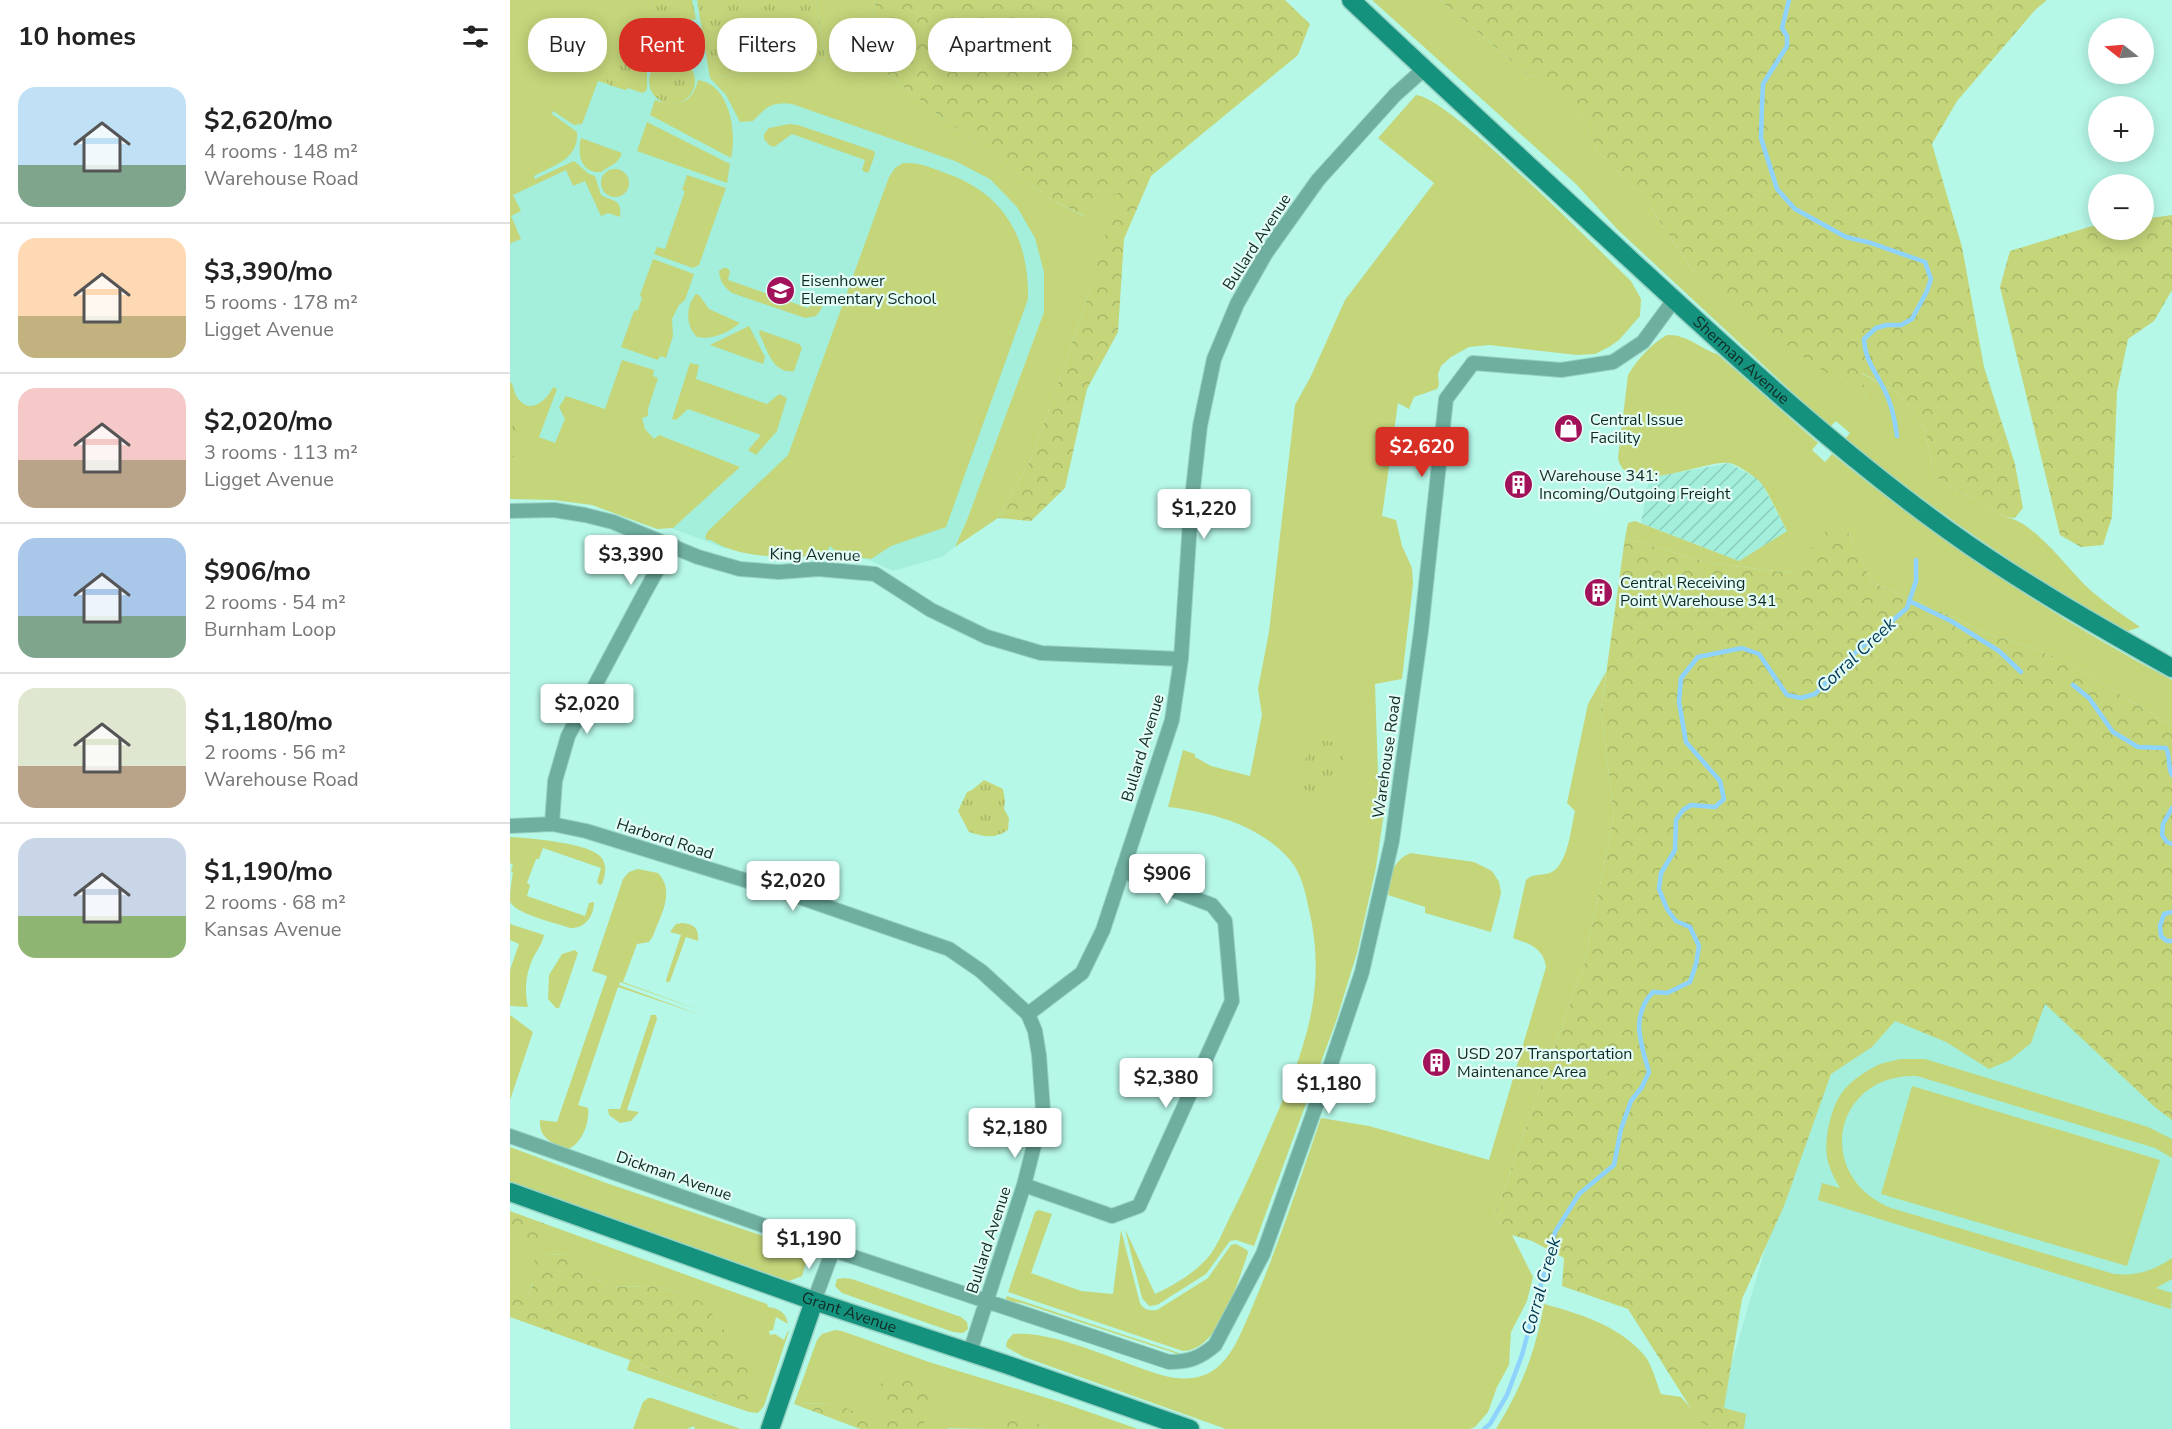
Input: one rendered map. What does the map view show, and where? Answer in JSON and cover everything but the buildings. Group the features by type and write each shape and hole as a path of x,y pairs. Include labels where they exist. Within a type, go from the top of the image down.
{"street":[{"name":"Sherman Avenue","path":"1351,0 1674,300 1829,438 1941,525 2091,622 2172,668"},
{"name":"Bullard Avenue","path":"970,1352 1024,1185 1043,1110 1039,1055 1035,1031 1028,1014 1082,973 1104,930 1172,720 1181,659 1191,507 1200,426 1214,359 1237,304 1266,253 1312,188 1395,95 1424,69"},
{"name":"Warehouse Road","path":"1203,1356 1215,1345 1263,1254 1362,972 1392,842 1421,631 1446,399 1473,363 1561,370 1613,362 1643,342 1674,300"},
{"name":"King Avenue","path":"510,511 554,510 613,522 698,556 740,569 779,572 818,570 875,574 931,610 987,637 1041,652 1181,659"},
{"path":"552,824 555,781 568,736 646,590 665,556 674,546"},
{"name":"Harbord Road","path":"510,826 552,824 625,842 793,895 949,949 981,971 1028,1014"},
{"path":"1024,1185 1112,1216 1139,1206 1232,1001 1225,921 1212,905 1122,871"},
{"name":"Dickman Avenue","path":"510,1136 833,1250 1169,1362 1186,1362 1203,1356"},
{"name":"Grant Avenue","path":"510,1192 814,1301 970,1352 1190,1429"},
{"path":"770,1429 833,1250"}],"shaded area":[{"name":"Eisenhower Elementary School","path":"574,0 898,0 911,18 829,18 829,72 916,72 916,24 928,40 928,72 952,72 1016,158 1054,226 1044,312 967,520 955,547 942,557 893,571 869,560 841,555 784,558 724,548 639,516 594,502 510,494 510,99 528,71 607,72 607,18 562,18"},
{"path":"1729,463 1760,480 1787,531 1739,561 1641,523 1649,478"},
{"path":"2067,982 2172,1067 2172,1429 1712,1429 1824,1050 1879,988"}],"green space":[{"path":"510,0 652,0 655,18 619,18 619,72 648,72 646,91 642,93 628,88 626,90 598,81 582,124 574,125 553,111 552,114 577,132 577,141 570,155 564,160 534,176 535,179 574,161 589,174 595,176 601,195 618,204 620,217 608,213 601,216 585,181 573,186 566,170 513,195 521,211 511,216 521,239 510,245"},
{"path":"652,0 692,0 696,18 655,18"},
{"path":"697,0 816,0 825,59 817,60 817,18 717,18 717,72 746,72 710,78 705,48 705,18 700,18"},
{"path":"816,0 876,0 873,18 829,18 829,72 885,72 1053,201 1084,216 1119,191 1085,305 1033,455 998,518 955,547 1044,312 1044,272 1035,238 1017,207 990,179 955,161 792,104 775,105 766,109 753,121 740,122 726,95 710,78 746,72 817,72 817,60 825,59"},
{"path":"876,0 1285,0 1310,24 1298,55 1151,176 1124,239 1118,332 1087,389 1065,488 1031,521 998,518 1033,455 1085,305 1118,192 1085,216 1053,201 885,72 916,72 916,18 873,18"},
{"path":"1372,0 1440,0 1528,75 1560,88 1577,107 1598,152 1647,202 1692,270 1866,400 1861,373 1898,393 1925,429 1934,476 2005,517 2029,528 2095,594 2140,627 2125,632 2052,588 1947,516 1845,439 1850,433 1836,421 1830,427 1618,230 1576,184"},
{"path":"1440,0 2047,0 2035,10 1957,101 1932,144 1962,247 1984,367 2015,464 2023,508 2015,518 2005,517 1934,476 1925,429 1898,393 1862,373 1866,401 1799,354 1692,270 1647,202 1598,152 1577,107 1559,88 1528,75"},
{"path":"615,54 619,54 619,72 632,72 626,90 609,85 606,79"},
{"path":"651,72 693,72 695,81 693,90 681,102 672,104 663,102 651,90 649,81"},
{"path":"698,80 709,83 718,90 729,111 733,136 731,158 650,115 655,100 670,103 682,102 692,95"},
{"path":"1416,95 1433,102 1490,147 1631,281 1641,299 1640,316 1619,340 1595,354 1577,355 1489,345 1469,347 1451,357 1441,366 1437,389 1414,397 1409,409 1398,403 1382,516 1396,520 1402,546 1412,568 1413,584 1402,679 1375,684 1379,805 1385,806 1376,867 1357,953 1336,1021 1254,1246 1236,1240 1230,1241 1206,1274 1157,1305 1149,1306 1142,1298 1125,1229 1155,1294 1185,1278 1210,1255 1245,1186 1286,1094 1306,1036 1316,976 1315,944 1305,890 1294,865 1278,848 1250,829 1201,812 1168,807 1183,750 1195,754 1195,757 1211,766 1250,776 1262,715 1258,689 1269,632 1295,405 1311,376 1345,300 1434,183 1378,138"},
{"path":"647,122 730,164 727,183 637,151"},
{"path":"789,124 874,151 869,171 867,173 862,170 865,160 792,134 774,147 764,139 764,134 769,128"},
{"path":"581,138 622,153 613,164 601,172 594,172 582,162"},
{"path":"903,163 920,164 937,170 968,183 985,194 1010,222 1024,258 1027,278 1028,299 946,527 891,546 871,559 840,555 830,546 827,552 829,555 768,556 737,551 707,540 705,537 708,531 788,455 889,177 895,168"},
{"path":"615,169 625,173 629,183 625,193 615,197 605,193 601,183 605,173"},
{"path":"687,175 726,188 699,265 693,268 654,254 657,247 665,249 685,191 682,190"},
{"path":"2172,215 2172,290 2154,321 2128,339 2117,392 2112,517 2103,545 2081,547 2060,535 2000,287 2010,251 2088,227 2088,240 2154,240 2154,218"},
{"path":"653,259 694,274 685,300 679,305 672,319 673,336 666,358 660,356 658,360 621,347 634,311 638,310 642,298 640,295"},
{"path":"723,268 730,271 728,280 808,308 817,299 821,300 822,308 816,316 805,318 732,293 721,281 719,271"},
{"path":"696,294 709,309 740,323 720,335 697,337 690,327 688,316 690,304"},
{"path":"749,326 765,357 763,364 710,345"},
{"path":"760,330 799,344 802,348 794,371 780,369 775,365 759,333"},
{"path":"1667,335 1687,339 1717,354 1818,443 1812,450 1825,462 1832,454 1913,517 1996,575 2083,630 2172,680 2172,726 2066,661 1986,634 1960,620 1873,583 1847,530 1791,573 1710,563 1625,538 1628,523 1635,521 1739,561 1787,531 1760,482 1732,464 1717,464 1650,477 1635,476 1624,470 1618,458 1628,375 1645,352"},
{"path":"622,360 654,370 653,376 658,378 648,416 642,418 645,429 654,439 659,435 740,467 673,528 657,529 592,505 554,500 510,499 510,383 518,399 530,406 544,400 553,387 557,389 539,437 555,443 565,419 559,407 566,396 605,409"},
{"path":"690,363 699,365 696,379 767,404 779,394 787,398 777,431 756,455 748,450 761,435 688,409 676,420 672,419"},
{"path":"510,420 526,444 523,451 511,458"},
{"path":"1835,520 1847,530 1873,583 1960,620 1986,634 2066,661 2172,726 2172,1120 2156,1108 2045,1004 2031,1043 2010,1060 1989,1069 1946,1042 1895,1021 1872,1047 1831,1074 1784,1206 1742,1299 1724,1408 1746,1414 1744,1429 1713,1429 1699,1421 1628,1309 1562,1286 1564,1258 1532,1241 1512,1235 1494,1217 1584,965 1614,815 1601,710 1625,538 1710,563 1791,573"},
{"path":"1606,672 1601,710 1614,815 1584,965 1494,1217 1512,1235 1533,1277 1527,1301 1511,1332 1509,1365 1497,1387 1488,1412 1475,1427 1470,1429 1226,1429 1024,1357 1006,1347 1007,1341 1013,1334 1030,1334 1069,1342 1172,1378 1194,1378 1214,1370 1225,1359 1242,1332 1279,1238 1321,1118 1369,1126 1489,1160 1546,967 1538,951 1513,938 1526,880 1532,876 1552,872 1562,861 1575,811 1567,803 1588,704"},
{"path":"1311,737 1345,745 1337,797 1298,788"},
{"path":"984,780 1003,789 1004,809 1009,818 1008,830 994,836 969,832 958,811 967,792"},
{"path":"510,837 572,845 594,852 601,857 605,870 600,885 597,882 601,868 543,848 527,883 530,885 527,896 585,916 589,903 594,902 588,921 575,928 570,928 537,918 513,906 510,901 513,865 510,863"},
{"path":"1410,853 1474,862 1492,871 1499,882 1501,893 1491,932 1425,913 1425,907 1388,895 1395,865"},
{"path":"638,869 658,873 666,888 665,904 649,942 637,944 623,982 702,1011 620,982 619,985 701,1015 618,987 578,1105 588,1108 586,1126 581,1138 568,1149 544,1136 540,1120 557,1122 607,976 592,971 623,879 629,872"},
{"path":"510,924 544,935 531,962 526,981 528,1007 510,1006 510,970 519,944 510,940"},
{"path":"676,924 690,924 695,928 698,941 686,937 670,981 667,983 681,935 670,932"},
{"path":"575,950 578,953 559,1008 556,1008 548,999 549,975 562,954"},
{"path":"510,1015 533,1032 510,1100"},
{"path":"651,1015 656,1015 657,1019 627,1110 639,1112 631,1121 620,1123 609,1115 608,1109 620,1109"},
{"path":"1901,1059 1925,1059 2148,1127 2172,1139 2172,1158 2155,1148 1917,1076 1889,1079 1867,1091 1851,1108 1843,1129 1843,1151 1850,1173 1866,1193 1891,1208 2114,1274 2144,1272 2172,1258 2172,1279 2156,1288 2172,1293 2171,1309 1818,1200 1822,1183 1840,1188 1829,1166 1826,1146 1831,1118 1841,1094 1868,1070"},
{"path":"1912,1086 2160,1160 2127,1266 1881,1194"},
{"path":"510,1147 609,1184 790,1245 807,1259 802,1276 789,1281 510,1182"},
{"path":"1039,1210 1052,1214 1031,1273 1081,1291 1113,1294 1121,1230 1140,1303 1149,1310 1157,1310 1208,1278 1231,1245 1236,1244 1248,1253 1233,1296 1217,1327 1207,1340 1196,1348 1183,1351 1008,1292 1035,1212"},
{"path":"510,1211 551,1226 541,1243 510,1234"},
{"path":"551,1226 781,1311 788,1324 776,1317 773,1330 769,1331 770,1335 775,1334 784,1340 789,1331 764,1406 758,1413 749,1412 627,1370 630,1360 715,1396 682,1292 651,1286 608,1287 588,1274 570,1255 543,1254 527,1300 510,1283 510,1234 541,1242"},
{"path":"543,1254 570,1255 588,1274 608,1287 651,1286 682,1292 705,1304 742,1354 748,1367 751,1404 715,1396 630,1360 510,1317 510,1283 527,1299 533,1284 524,1268"},
{"path":"844,1278 961,1317 967,1322 968,1329 963,1333 953,1332 842,1293 835,1286 837,1279"},
{"path":"1007,1296 1182,1354 1022,1303 1005,1301"},
{"path":"1544,1304 1598,1322 1622,1336 1647,1359 1661,1394 1681,1397 1699,1417 1724,1429 1496,1429 1526,1369"},
{"path":"835,1330 1138,1429 1047,1429 1044,1426 992,1417 994,1429 922,1428 885,1410 874,1422 835,1403 794,1404 817,1340 822,1334"},
{"path":"895,1373 933,1388 923,1428 946,1427 948,1429 860,1429 794,1404 835,1403 874,1421 885,1410 874,1389"},
{"path":"648,1398 741,1429 695,1429 694,1426 687,1429 633,1429 643,1402"},
{"path":"991,1417 1020,1418 1047,1429 994,1429"}],"waterway":[{"name":"Corral Creek","path":"1789,0 1782,28 1787,36 1787,46 1763,84 1761,138 1777,189 1795,209 1846,237 1871,243 1925,262 1931,279 1912,319 1901,325 1876,328 1864,339 1869,360 1890,402 1897,436"},
{"name":"Corral Creek","path":"1484,1429 1490,1424 1507,1395 1522,1355 1555,1232 1579,1194 1614,1165 1621,1129 1631,1101 1642,1087 1649,1072 1639,1030 1646,1001 1653,992 1667,993 1690,982 1696,964 1699,946 1690,927 1676,921 1667,909 1659,889 1661,873 1675,850 1676,820 1683,810 1691,805 1715,807 1724,799 1720,781 1686,742 1679,702 1681,678 1698,657 1742,648 1759,654 1787,695 1801,698 1815,694 1855,653 1907,608 1916,581 1916,560"},
{"path":"1909,601 1951,621 1999,651 2021,672"},
{"path":"2073,685 2089,698 2113,732 2138,747 2166,748 2172,775"},
{"path":"2172,808 2163,824 2162,835 2167,842 2172,844"},
{"path":"2172,912 2164,914 2160,926 2161,936 2167,941 2172,941"}],"place":[{"name":"Eisenhower Elementary School","path":"780,290"},
{"name":"Central Issue Facility","path":"1569,429"},
{"name":"Warehouse 341: Incoming/Outgoing Freight","path":"1518,485"},
{"name":"Central Receiving Point Warehouse 341","path":"1599,592"},
{"name":"USD 207 Transportation Maintenance Area","path":"1436,1063"}]}
